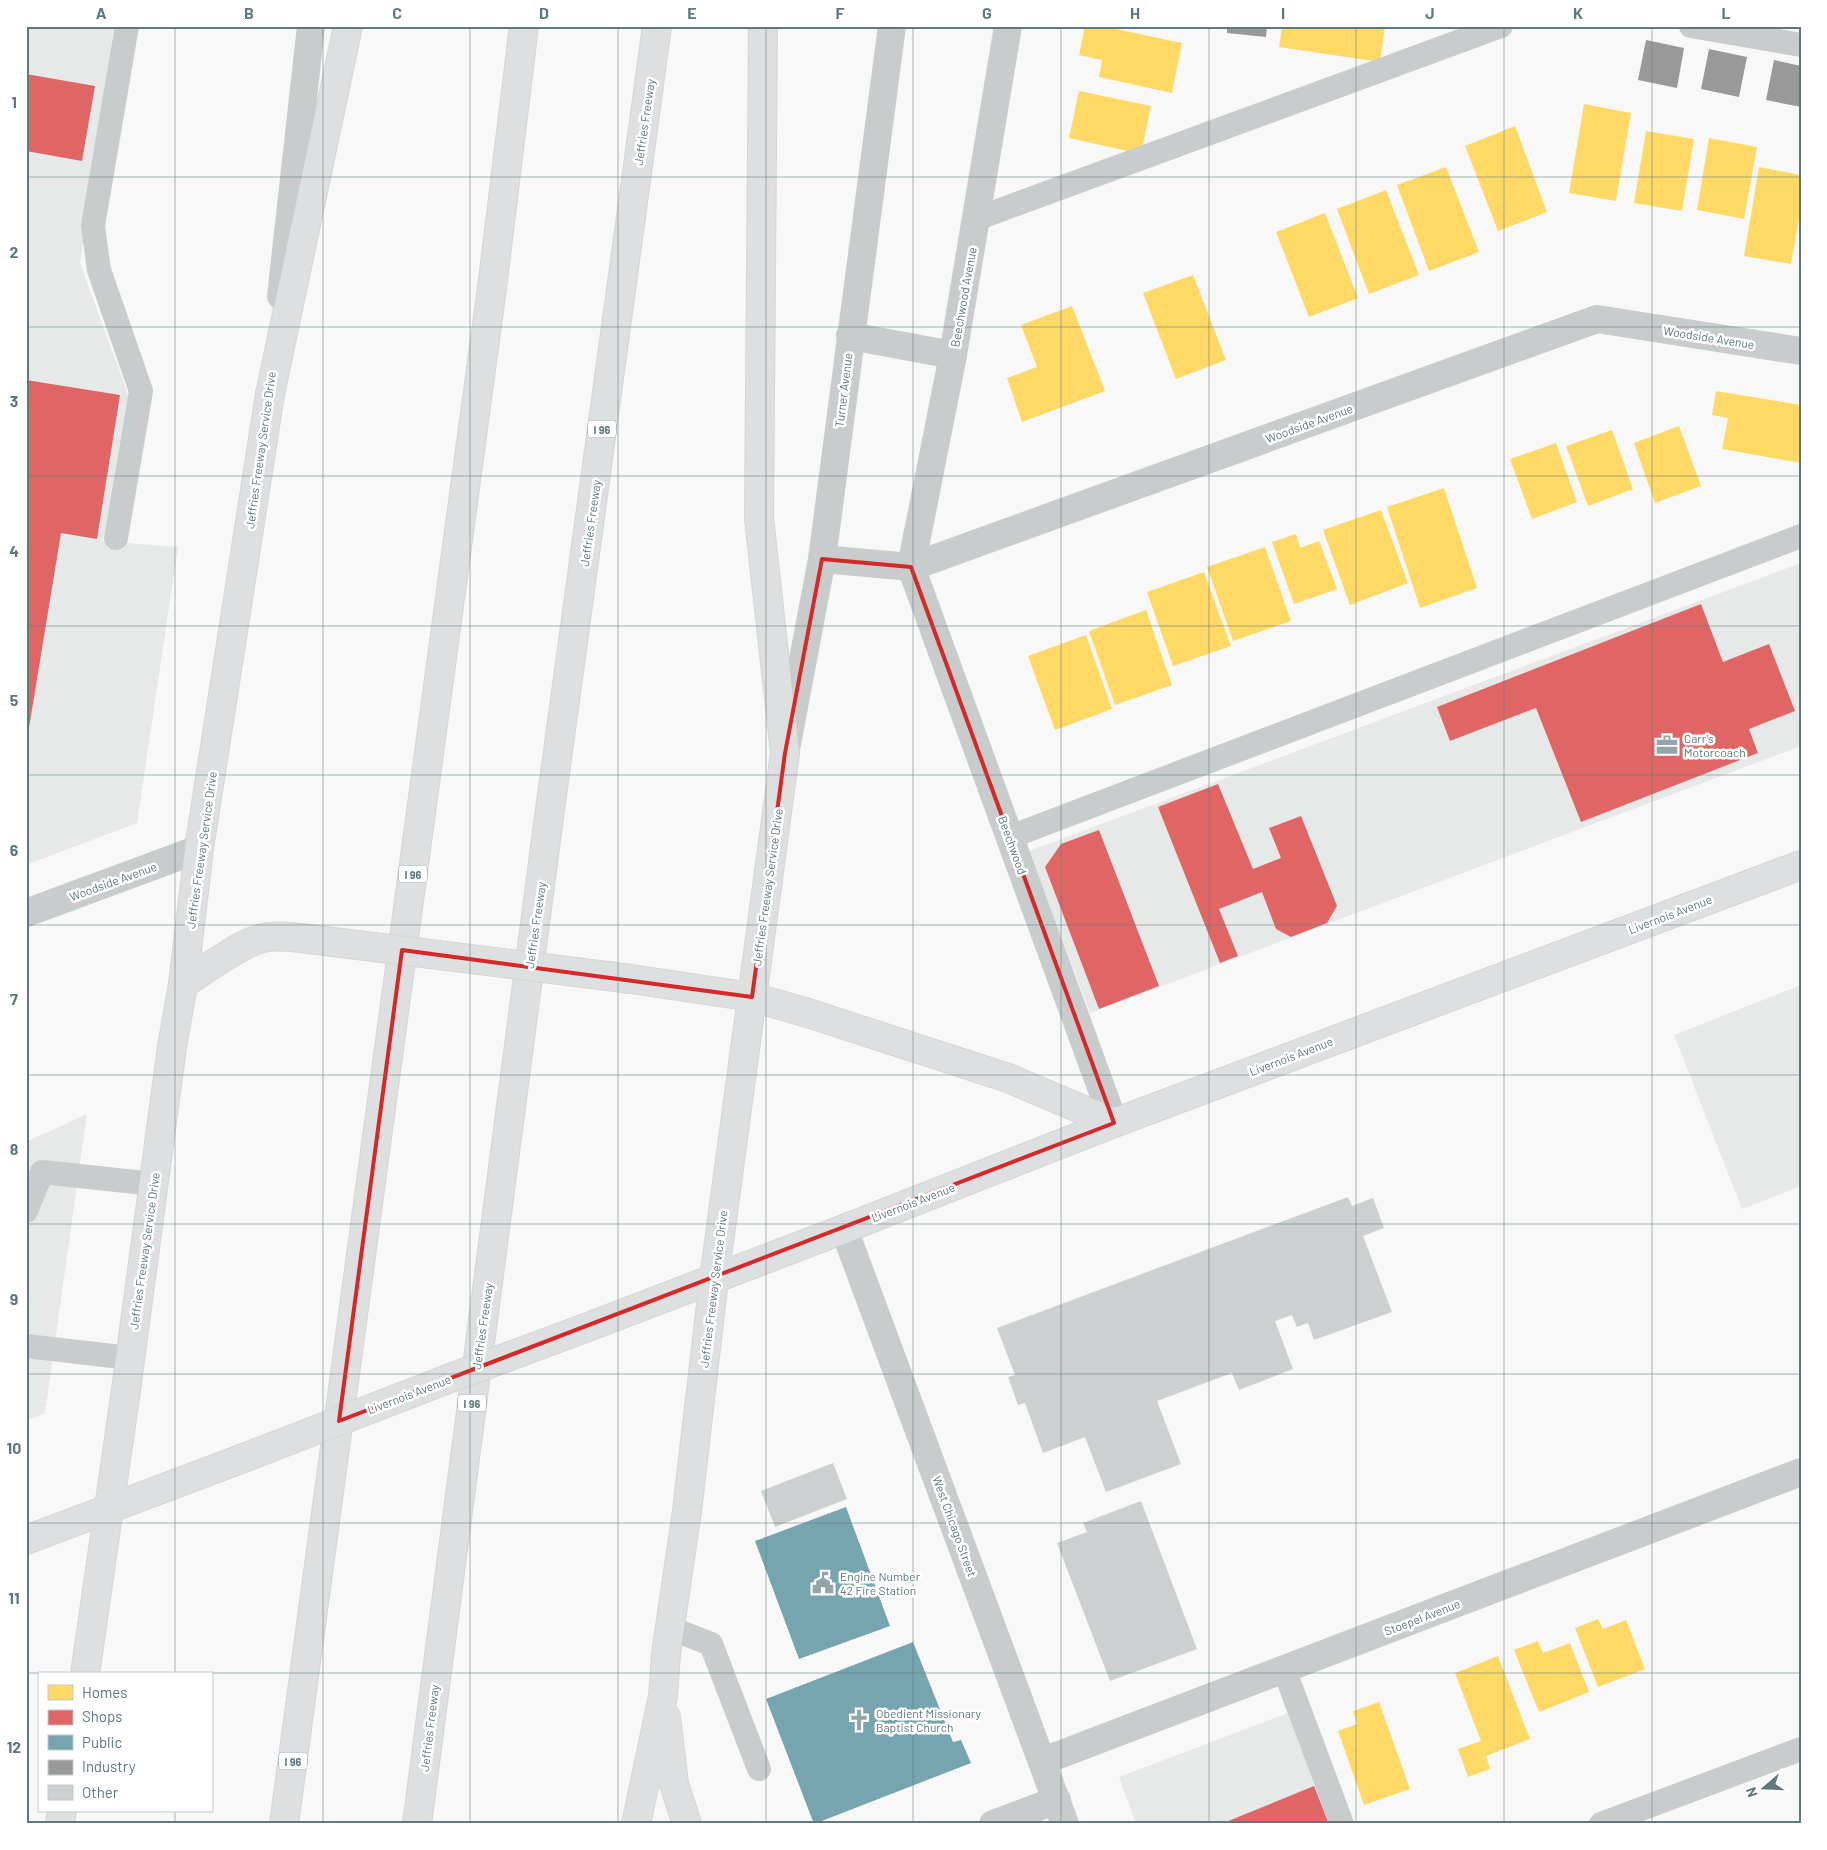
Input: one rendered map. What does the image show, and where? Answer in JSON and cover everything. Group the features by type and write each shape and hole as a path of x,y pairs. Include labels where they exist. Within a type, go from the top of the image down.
{"main road":[{"path":"270,394 348,26"},
{"name":"I 96","path":"284,1824 489,308 524,26"},
{"name":"Jeffries Freeway","path":"417,1824 549,822 657,26"},
{"name":"Jeffries Freeway Service Drive","path":"636,1824 663,1696 714,1279 785,753 759,518 763,26"},
{"name":"Jeffries Freeway Service Drive","path":"84,1672 183,984 199,849 270,394"},
{"name":"Livernois Avenue","path":"26,1540 714,1279 1114,1123 1801,865"},
{"path":"183,984 227,955 262,938 281,936 631,979 752,997 1008,1078 1114,1123"},
{"path":"663,1696 674,1784 687,1824"}],"street":[{"name":"Jeffries Freeway Service Drive","path":"270,394 311,26"},
{"name":"Turner Avenue","path":"785,753 822,559 892,26"},
{"name":"Beechwood Avenue","path":"911,567 953,355 1008,26"},
{"name":"Woodside Avenue","path":"822,559 911,567 1597,319 1801,351"},
{"path":"850,336 953,355"},
{"name":"Beechwood","path":"911,567 1114,1123"},
{"name":"Woodside Avenue","path":"26,913 199,849"},
{"name":"West Chicago Street","path":"844,1229 1061,1812"},
{"name":"Stoepel Avenue","path":"1042,1762 1801,1472"},
{"path":"993,1824 1061,1812"}],"lane":[{"path":"116,538 142,391 99,270 93,226 127,26"},
{"path":"976,219 1501,26"},
{"path":"1691,26 1801,45"},
{"path":"1010,837 1801,536"},
{"path":"26,1211 42,1172 154,1184"},
{"path":"26,1346 130,1358"},
{"path":"670,1628 711,1644 759,1769"},
{"path":"1284,1669 1342,1824"},
{"path":"1602,1824 1801,1749"}],"highlighted area":[{"path":"822,559 911,567 1114,1123 339,1421 402,950 752,997 785,753"}],"shaded area":[{"path":"26,26 114,26 80,263 128,394 103,541 178,547 137,823 26,865"},
{"path":"1801,563 1801,746 1090,1013 1029,851"},
{"path":"1801,985 1801,1186 1742,1209 1674,1035"},
{"path":"87,1114 45,1413 26,1421 26,1142"},
{"path":"1288,1713 1329,1824 1136,1824 1119,1777"}],"building: Homes":[{"path":"1085,26 1102,26 1182,43 1172,93 1099,77 1102,60 1079,55"},
{"path":"1282,26 1385,26 1380,62 1279,47"},
{"path":"1079,91 1151,106 1141,154 1069,138"},
{"path":"1584,104 1631,113 1616,201 1569,193"},
{"path":"1515,126 1547,212 1498,231 1465,146"},
{"path":"1646,131 1694,139 1682,211 1634,203"},
{"path":"1709,138 1757,147 1744,219 1697,210"},
{"path":"1446,167 1479,252 1429,271 1397,185"},
{"path":"1759,167 1801,175 1801,208 1791,264 1744,256"},
{"path":"1386,190 1419,275 1369,294 1337,209"},
{"path":"1325,213 1358,298 1309,317 1276,232"},
{"path":"1193,275 1226,360 1176,379 1143,293"},
{"path":"1072,306 1105,391 1022,422 1007,378 1037,367 1021,325"},
{"path":"1716,391 1801,405 1801,463 1722,449 1728,418 1712,415"},
{"path":"1679,426 1701,486 1655,503 1634,443"},
{"path":"1612,430 1633,489 1588,506 1566,446"},
{"path":"1556,443 1577,502 1532,519 1510,459"},
{"path":"1444,488 1477,588 1420,608 1387,507"},
{"path":"1381,510 1408,583 1350,605 1323,530"},
{"path":"1296,534 1300,548 1319,541 1337,589 1294,604 1272,542"},
{"path":"1265,547 1291,621 1233,641 1207,567"},
{"path":"1204,572 1231,646 1173,666 1147,592"},
{"path":"1146,610 1172,685 1115,705 1089,631"},
{"path":"1086,635 1112,709 1055,730 1028,656"},
{"path":"1598,1619 1603,1629 1626,1620 1645,1669 1598,1687 1575,1628"},
{"path":"1538,1641 1543,1653 1570,1643 1589,1692 1539,1712 1514,1650"},
{"path":"1498,1656 1530,1739 1486,1756 1490,1769 1468,1777 1458,1749 1481,1741 1455,1673"},
{"path":"1379,1702 1410,1789 1364,1805 1338,1731 1357,1724 1353,1711"}],"building: Shops":[{"path":"26,74 95,86 82,161 26,151"},
{"path":"26,380 120,395 97,539 61,533 27,740"},
{"path":"1701,604 1723,662 1769,644 1795,711 1749,729 1758,753 1581,822 1536,708 1450,741 1437,707"},
{"path":"1218,784 1253,869 1281,858 1269,828 1301,816 1337,906 1327,923 1291,937 1276,929 1262,892 1219,909 1238,956 1220,963 1158,807"},
{"path":"1099,830 1159,986 1099,1009 1045,867 1061,844"},
{"path":"1314,1786 1329,1824 1221,1824"}],"building: Public":[{"name":"Engine Number 42 Fire Station","path":"846,1507 890,1626 799,1659 755,1541"},
{"name":"Obedient Missionary Baptist Church","path":"913,1642 953,1742 961,1740 971,1763 814,1824 766,1699"}],"building: Industry":[{"path":"1227,26 1267,26 1266,37 1227,33"},
{"path":"1646,40 1684,48 1677,88 1638,80"},
{"path":"1709,49 1747,57 1739,97 1701,89"},
{"path":"1774,60 1801,66 1801,107 1766,100"}],"building: Other":[{"path":"1348,1197 1352,1206 1373,1198 1384,1228 1363,1236 1392,1312 1314,1340 1308,1323 1297,1327 1292,1315 1275,1321 1293,1369 1239,1390 1232,1373 1157,1401 1181,1464 1106,1492 1085,1437 1043,1453 1025,1403 1018,1405 1008,1377 1015,1375 997,1328"},
{"path":"833,1463 847,1499 775,1527 761,1491"},
{"path":"1141,1501 1197,1649 1110,1681 1057,1543 1087,1532 1083,1523"}],"place":[{"name":"Carr's Motorcoach","path":"1667,745"},
{"name":"Engine Number 42 Fire Station","path":"823,1583"},
{"name":"Obedient Missionary Baptist Church","path":"859,1720"}]}
